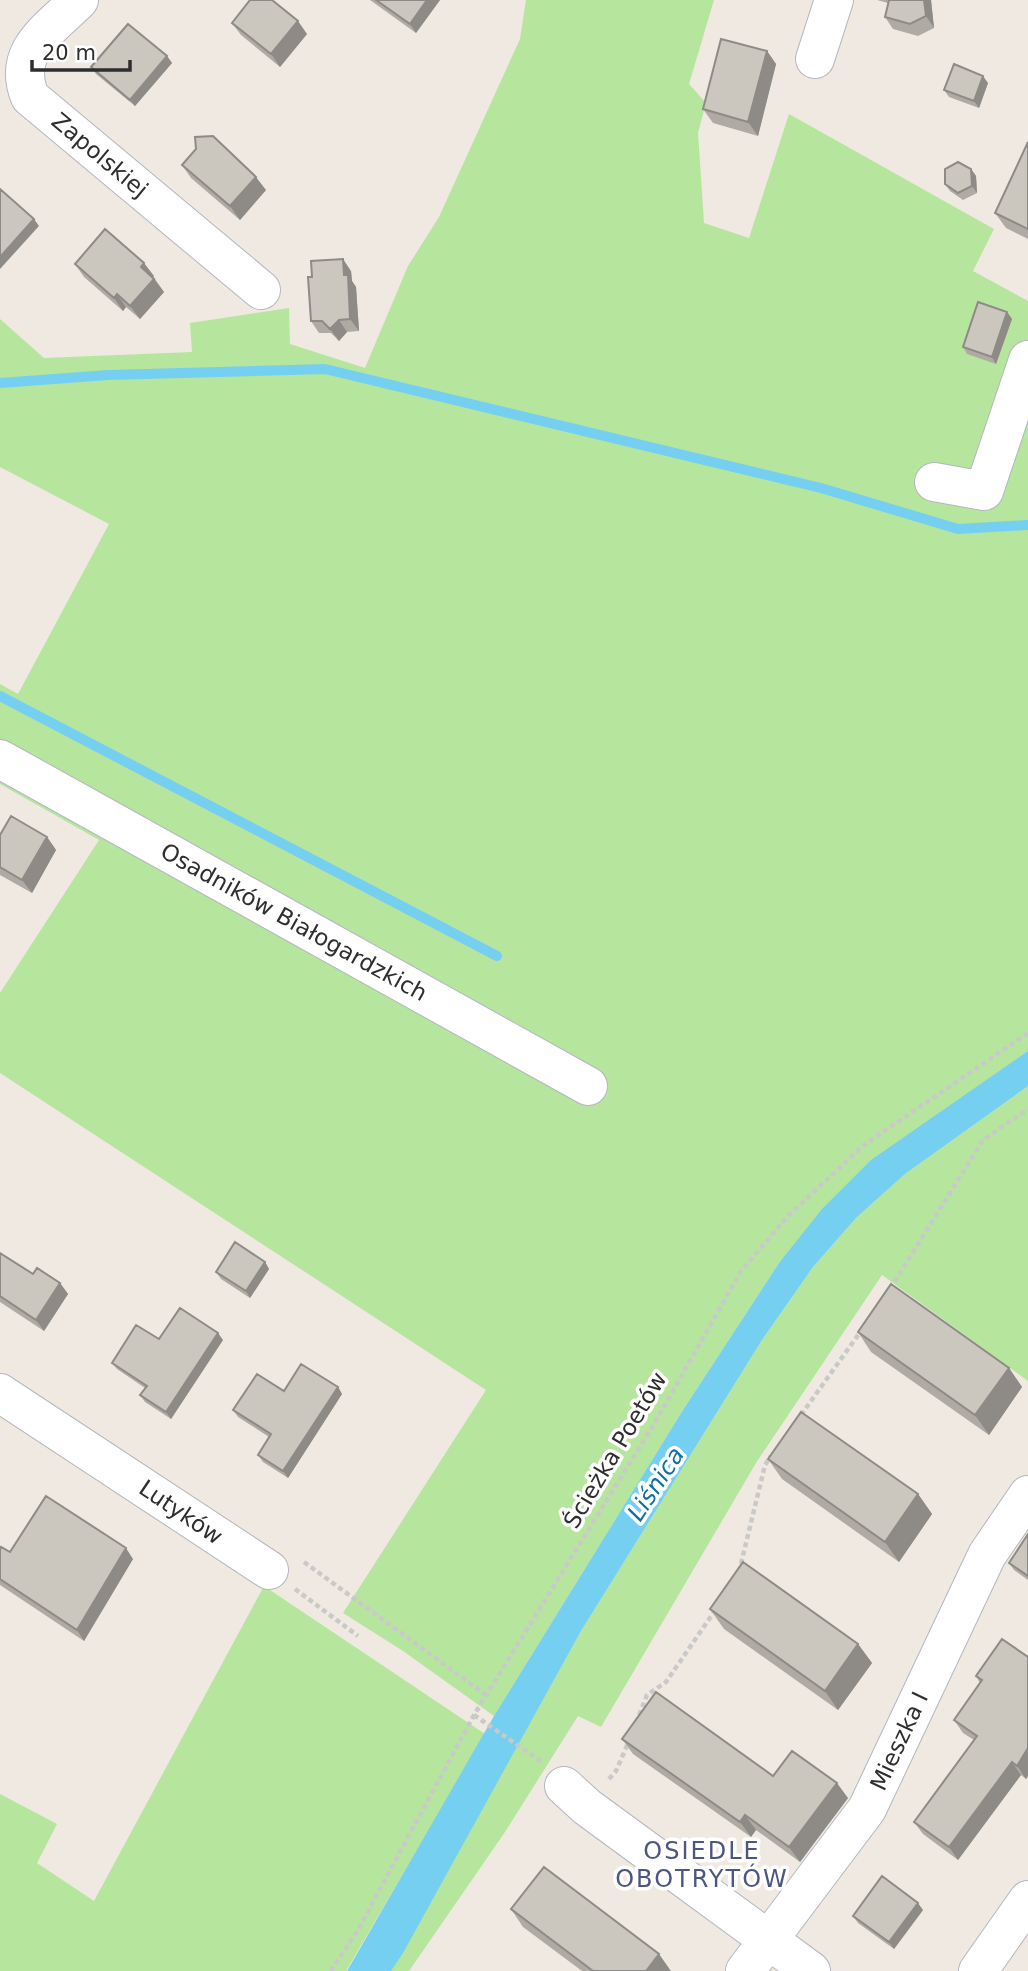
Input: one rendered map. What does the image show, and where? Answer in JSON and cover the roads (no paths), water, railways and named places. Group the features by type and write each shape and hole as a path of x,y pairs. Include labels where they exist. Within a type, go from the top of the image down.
{"street":[{"name":"Zapolskiej","path":"79,0 29,49 24,72 30,97 261,290"},
{"path":"815,59 834,0"},
{"path":"934,482 984,491 1028,360"},
{"name":"Osadników Białogardzkich","path":"0,759 588,1086"},
{"name":"Lutyków","path":"0,1394 269,1570"},
{"name":"Mieszka I","path":"745,1971 867,1809 987,1555 1028,1495"},
{"path":"575,1797 811,1971"},
{"path":"978,1971 1028,1900"}],"water":[{"name":"Liśnica","path":"1028,1051 1028,1086 905,1174 856,1218 813,1267 762,1340 581,1631 403,1953 391,1971 347,1971 494,1716 683,1410 779,1263 822,1209 871,1160"}],"waterway":[{"path":"0,383 108,375 325,369 821,488 958,529 1028,525"},
{"path":"0,696 497,956"}],"district":[{"name":"OSIEDLE OBOTRYTÓW","path":"702,1865"}]}
